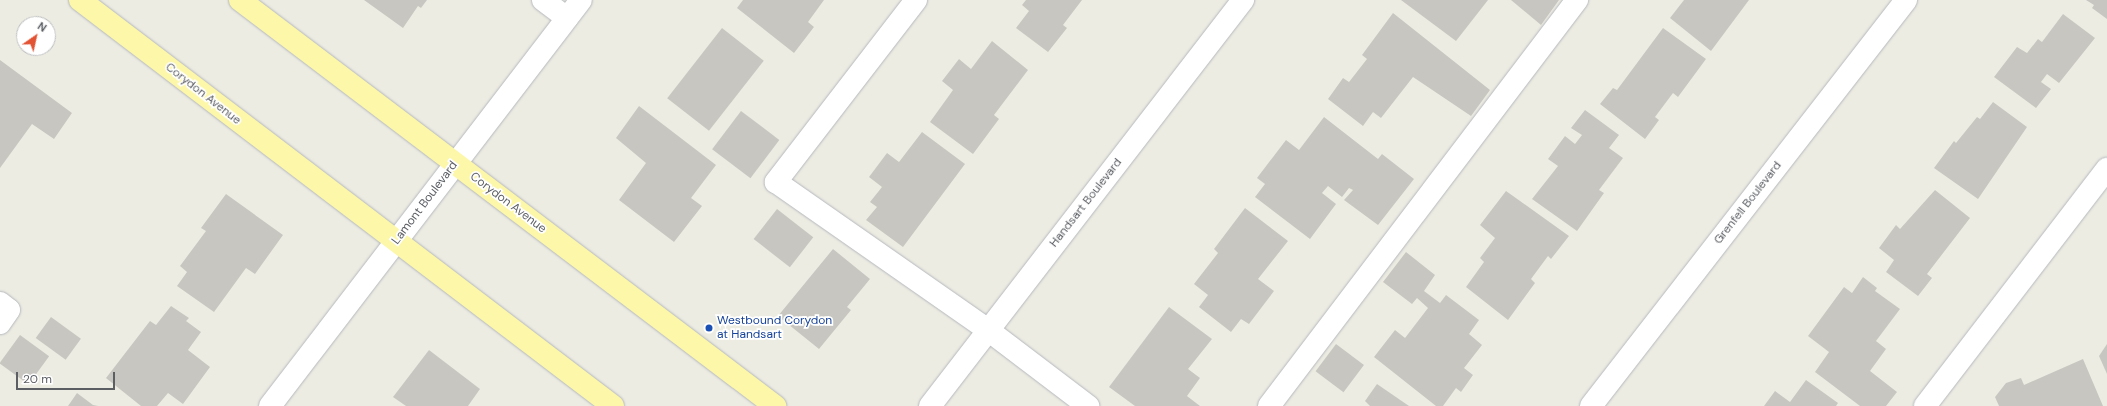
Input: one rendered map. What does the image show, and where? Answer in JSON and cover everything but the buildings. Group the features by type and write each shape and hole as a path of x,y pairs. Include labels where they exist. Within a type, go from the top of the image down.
{"main road":[{"name":"Corydon Avenue","path":"80,0 605,404"},
{"name":"Corydon Avenue","path":"240,0 775,406"}],"street":[{"path":"543,0 567,18"},
{"name":"Lamont Boulevard","path":"270,406 581,0"},
{"path":"916,0 776,182 988,330 1088,406"},
{"name":"Handsart Boulevard","path":"930,406 1243,0"},
{"path":"1269,406 1577,0"},
{"name":"Grenfell Boulevard","path":"1591,406 1906,0"},
{"path":"1925,406 2107,169"},
{"path":"0,303 9,310 0,323"}],"place":[{"name":"Westbound Corydon at Handsart","path":"709,328"}]}
